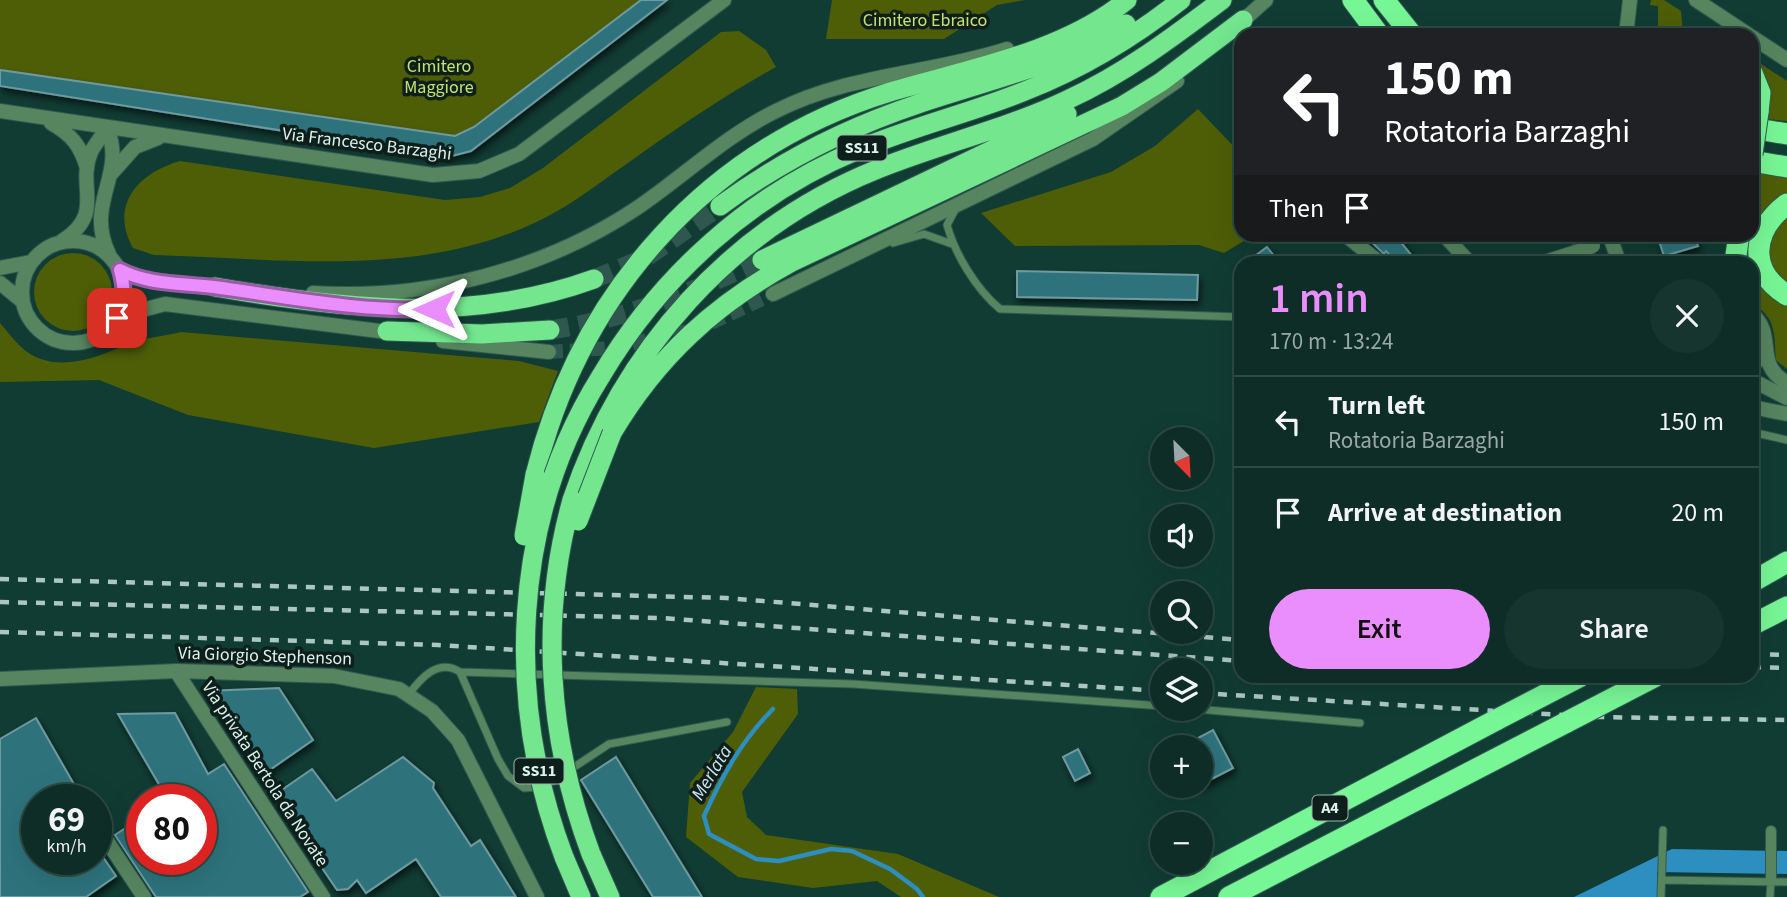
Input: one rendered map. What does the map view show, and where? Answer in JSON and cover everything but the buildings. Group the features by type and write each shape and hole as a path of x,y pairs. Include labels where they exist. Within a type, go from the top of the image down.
{"highway":[{"path":"527,681 516,630 519,571 535,475 564,383 601,315 641,258 701,196 760,152 802,128 866,100 995,61 1061,37 1127,0"},
{"path":"720,206 774,169 827,140 894,112 1028,70 1074,51 1113,32 1161,0"},
{"name":"SS11","path":"581,897 557,839 541,782 527,681 529,574 540,519 567,437 601,376 642,316 684,267 726,229 772,195 858,149 1046,83 1112,48 1181,0"},
{"path":"762,260 1110,91 1163,57 1224,0"},
{"name":"SS11","path":"610,897 572,799 557,725 552,680 553,598 564,529 579,478 598,431 634,369 669,322 704,284 742,248 811,201 879,168 1067,101 1135,64 1224,0"},
{"path":"1353,0 1374,28"},
{"path":"1384,0 1406,28"},
{"path":"552,680 563,636 572,545 590,484 623,415 674,348 720,307 766,276 1122,106 1161,82 1243,20"},
{"path":"1759,122 1787,134"},
{"path":"1759,144 1787,148"},
{"path":"1759,162 1787,167"},
{"path":"1787,204 1762,230 1759,252 1770,280 1787,295"},
{"path":"215,287 291,299 419,310 509,302 594,279"},
{"path":"387,331 491,334 550,330"},
{"path":"1759,580 1787,562"},
{"path":"1759,582 1787,568"},
{"path":"1759,621 1787,607"},
{"name":"A4","path":"1161,897 1568,683"},
{"name":"A4","path":"1229,897 1642,683"}],"street":[{"path":"120,270 142,279 215,287 366,294 426,288 492,274 552,253 614,222 732,137 800,100 872,78 1008,49 1072,24 1116,0"},
{"path":"1234,28 1266,0"},
{"path":"1696,0 1738,28"},
{"name":"Via Francesco Barzaghi","path":"0,111 160,137 433,175 479,171 519,154 722,1"},
{"path":"1626,28 1627,2"},
{"path":"773,294 961,205 1116,126 1174,83 1234,28"},
{"path":"1759,42 1787,60"},
{"path":"40,118 69,134 78,143 88,170"},
{"path":"22,301 23,281 31,262 44,250 74,233 83,221 89,205 88,170 91,153 107,128"},
{"path":"107,128 113,154 111,174 99,218 101,236 120,270 124,287 123,305 109,328"},
{"path":"111,174 135,147 160,137"},
{"path":"60,242 78,240 95,245 110,255"},
{"path":"1354,242 1372,256"},
{"path":"1450,242 1463,256"},
{"path":"1564,256 1601,242"},
{"path":"0,268 31,262"},
{"path":"0,283 22,301 34,324 54,339 70,343 87,341 135,312 165,304 387,331 443,341 549,352"},
{"path":"1759,322 1762,326 1769,366 1787,383"},
{"path":"1759,359 1765,344"},
{"path":"1759,384 1787,398"},
{"path":"1759,408 1787,414"},
{"name":"Via Giorgio Stephenson","path":"0,679 176,671 334,676 375,681 409,694 432,711 458,740 537,897"},
{"name":"Via privata Bertola da Novate","path":"176,671 323,897"},
{"path":"1770,831 1771,881"},
{"path":"112,849 144,897"}],"lane":[{"path":"961,205 948,218 952,244 989,300 1000,309 1234,317"},
{"path":"845,259 924,234 952,244"},
{"path":"1759,434 1787,440"},
{"path":"409,694 429,672 446,667 460,673 853,684 1150,705"},
{"path":"460,673 498,759 508,776 524,788 538,787 552,781 609,744 727,722"},
{"path":"1213,710 1360,723"},
{"path":"1661,897 1663,830"},
{"path":"1662,880 1787,882"},
{"path":"1770,897 1771,881"}],"green space":[{"name":"Cimitero Maggiore","path":"0,0 667,0 471,151 448,157 0,86"},
{"name":"Cimitero Ebraico","path":"832,0 1025,0 997,5 944,39 826,39"},
{"path":"1651,0 1664,0 1681,11 1682,28 1657,28 1658,6 1650,5"},
{"path":"739,31 766,50 776,67 699,114 568,205 512,232 463,248 413,256 361,261 309,261 154,255 133,248 126,232 126,205 140,182 165,166 180,161 445,200 480,197 510,188 543,168 721,32"},
{"path":"1759,63 1787,81 1787,121 1765,119 1759,91"},
{"path":"1198,109 1234,147 1234,242 1242,242 1224,253 1199,245 1015,246 981,213 1111,172 1155,146"},
{"path":"1759,172 1787,176 1787,197 1759,231"},
{"path":"1787,216 1787,284 1773,268 1767,247 1771,230"},
{"path":"1744,242 1755,242 1787,303 1787,369 1776,360 1773,328 1759,308 1759,256 1742,256"},
{"path":"73,253 88,256 101,264 109,277 112,292 109,307 101,320 88,328 73,331 58,328 45,320 37,307 34,292 37,277 45,264 58,256"},
{"path":"0,323 21,347 33,356 47,361 74,362 89,359 134,342 181,332 519,361 558,371 539,422 374,448 188,415 99,380 0,382"},
{"path":"756,687 797,689 798,714 742,792 747,817 766,835 898,854 999,897 901,897 877,881 813,888 738,877 686,837 690,783 733,732"}],"water":[{"path":"1672,849 1787,851 1787,874 1657,872 1657,897 1574,897"}],"waterway":[{"name":"Merlata","path":"773,709 742,746 718,787 704,816 709,834 756,859 779,861 831,849 852,851 890,869 917,889 923,897"}],"tunnel":[{"path":"594,279 645,258 720,206"},
{"path":"550,330 605,319 658,303 762,260"},
{"path":"711,323 773,294"},
{"path":"549,352 611,348 693,330"}],"railway":[{"path":"0,579 726,598 1234,639"},
{"path":"0,602 661,618 1234,660"},
{"path":"0,632 438,645 1150,690"},
{"path":"1759,654 1787,655"},
{"path":"1759,667 1787,668"},
{"path":"1213,694 1597,717 1787,720"}],"route":[{"path":"117,318 123,305 124,287 120,270 142,279 278,297 392,309 434,309"}]}
